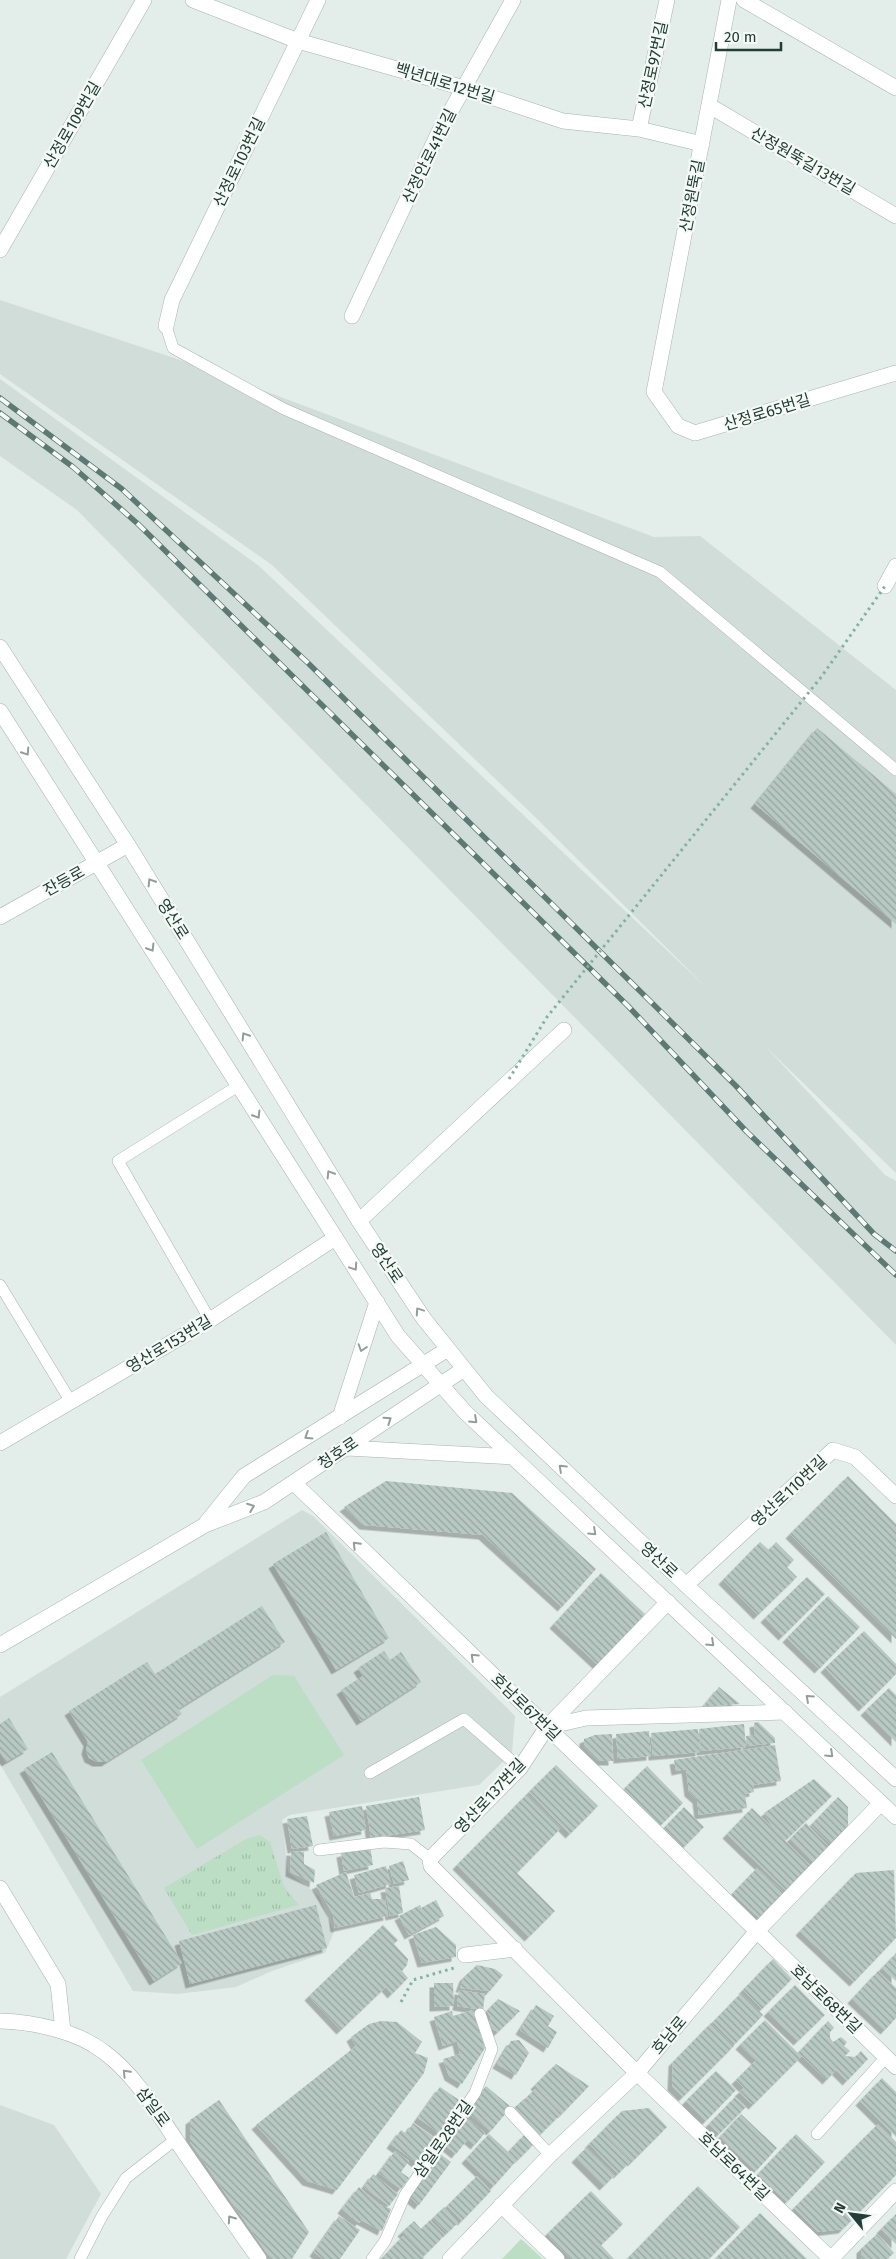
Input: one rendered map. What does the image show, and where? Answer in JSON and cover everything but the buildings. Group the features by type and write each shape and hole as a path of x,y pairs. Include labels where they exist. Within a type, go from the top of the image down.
{"street":[{"name":"산정로109번길","path":"0,250 144,0"},
{"name":"백년대로12번길","path":"193,0 298,41 464,88 563,122 639,129 702,144"},
{"name":"산정로103번길","path":"166,326 172,300 318,0"},
{"name":"산정안로41번길","path":"352,316 439,132 513,0"},
{"name":"산정로97번길","path":"639,129 667,0"},
{"name":"산정원뚝길","path":"654,392 729,0"},
{"path":"744,0 896,88"},
{"name":"산정원뚝길13번길","path":"710,106 896,216"},
{"name":"산정로65번길","path":"654,392 678,426 695,433 896,373"},
{"path":"885,586 896,566"},
{"name":"영산로","path":"0,647 128,845 359,1221 424,1319 486,1396 686,1585 896,1779"},
{"name":"영산로","path":"0,711 398,1336 465,1412 896,1817"},
{"name":"잔등로","path":"0,917 128,845"},
{"path":"359,1221 509,1079 564,1030"},
{"name":"영산로153번길","path":"0,1443 210,1320 335,1238"},
{"path":"340,1417 377,1302"},
{"name":"청호로","path":"205,1525 244,1476 448,1349"},
{"name":"청호로","path":"0,1644 205,1525 264,1502 464,1369"},
{"path":"347,1448 514,1457"},
{"name":"영산로110번길","path":"686,1585 833,1450 855,1457 896,1496"},
{"name":"호남로67번길","path":"294,1483 757,1931"},
{"name":"영산로137번길","path":"430,1859 520,1768 547,1727 668,1602"},
{"path":"547,1727 586,1718 785,1712"},
{"name":"호남로","path":"450,2259 550,2155 637,2073 757,1931 882,1803"},
{"path":"430,1859 431,1866 515,1949"},
{"path":"0,1888 58,1984 63,2031"},
{"name":"호남로68번길","path":"757,1931 891,2062"},
{"path":"465,1955 515,1949"},
{"name":"호남로64번길","path":"515,1949 637,2073 831,2259"},
{"name":"삼일로","path":"0,2020 39,2025 63,2031 103,2051 127,2073 157,2109 259,2259"},
{"path":"831,2259 896,2191"},
{"path":"501,2204 557,2259"}],"lane":[{"path":"166,326 173,348 284,409 660,572 896,770"},
{"path":"210,1320 118,1160 238,1086"},
{"path":"0,1285 71,1402"},
{"path":"370,1773 464,1719 520,1768"},
{"path":"319,1850 384,1842 411,1844 430,1859"},
{"name":"삼일로28번길","path":"372,2259 385,2241 405,2195 476,2093 492,2049 480,2014"},
{"path":"817,2134 891,2062"},
{"path":"510,2112 550,2155"},
{"path":"80,2259 102,2216 126,2178 176,2139"}],"path":[{"path":"509,1079 547,1017 822,676 885,586"},
{"path":"401,2002 413,1980 458,1967 465,1955"}],"shaded area":[{"path":"0,300 201,367 654,537 700,536 896,690 896,1173 766,1047 885,1175 896,1181 896,1345 77,510 0,456 0,379 259,566 709,990 531,813 272,565 0,374"},
{"path":"302,1510 313,1516 515,1716 512,1753 479,1785 290,1815 282,1820 288,1872 319,1896 334,1932 325,1953 272,1971 236,1987 177,1994 133,1991 0,1764 0,1697"},
{"path":"0,2105 54,2125 101,2194 66,2259 0,2259"}],"green space":[{"path":"273,1675 294,1676 344,1755 197,1849 141,1760"},
{"path":"260,1835 270,1842 284,1887 299,1905 192,1935 164,1888 246,1839"},
{"path":"521,2239 543,2259 502,2259"}],"railway":[{"path":"0,398 122,489 308,663 736,1086 874,1234 896,1251"},
{"path":"0,413 73,467 138,524 628,1006 747,1132 896,1275"}]}
